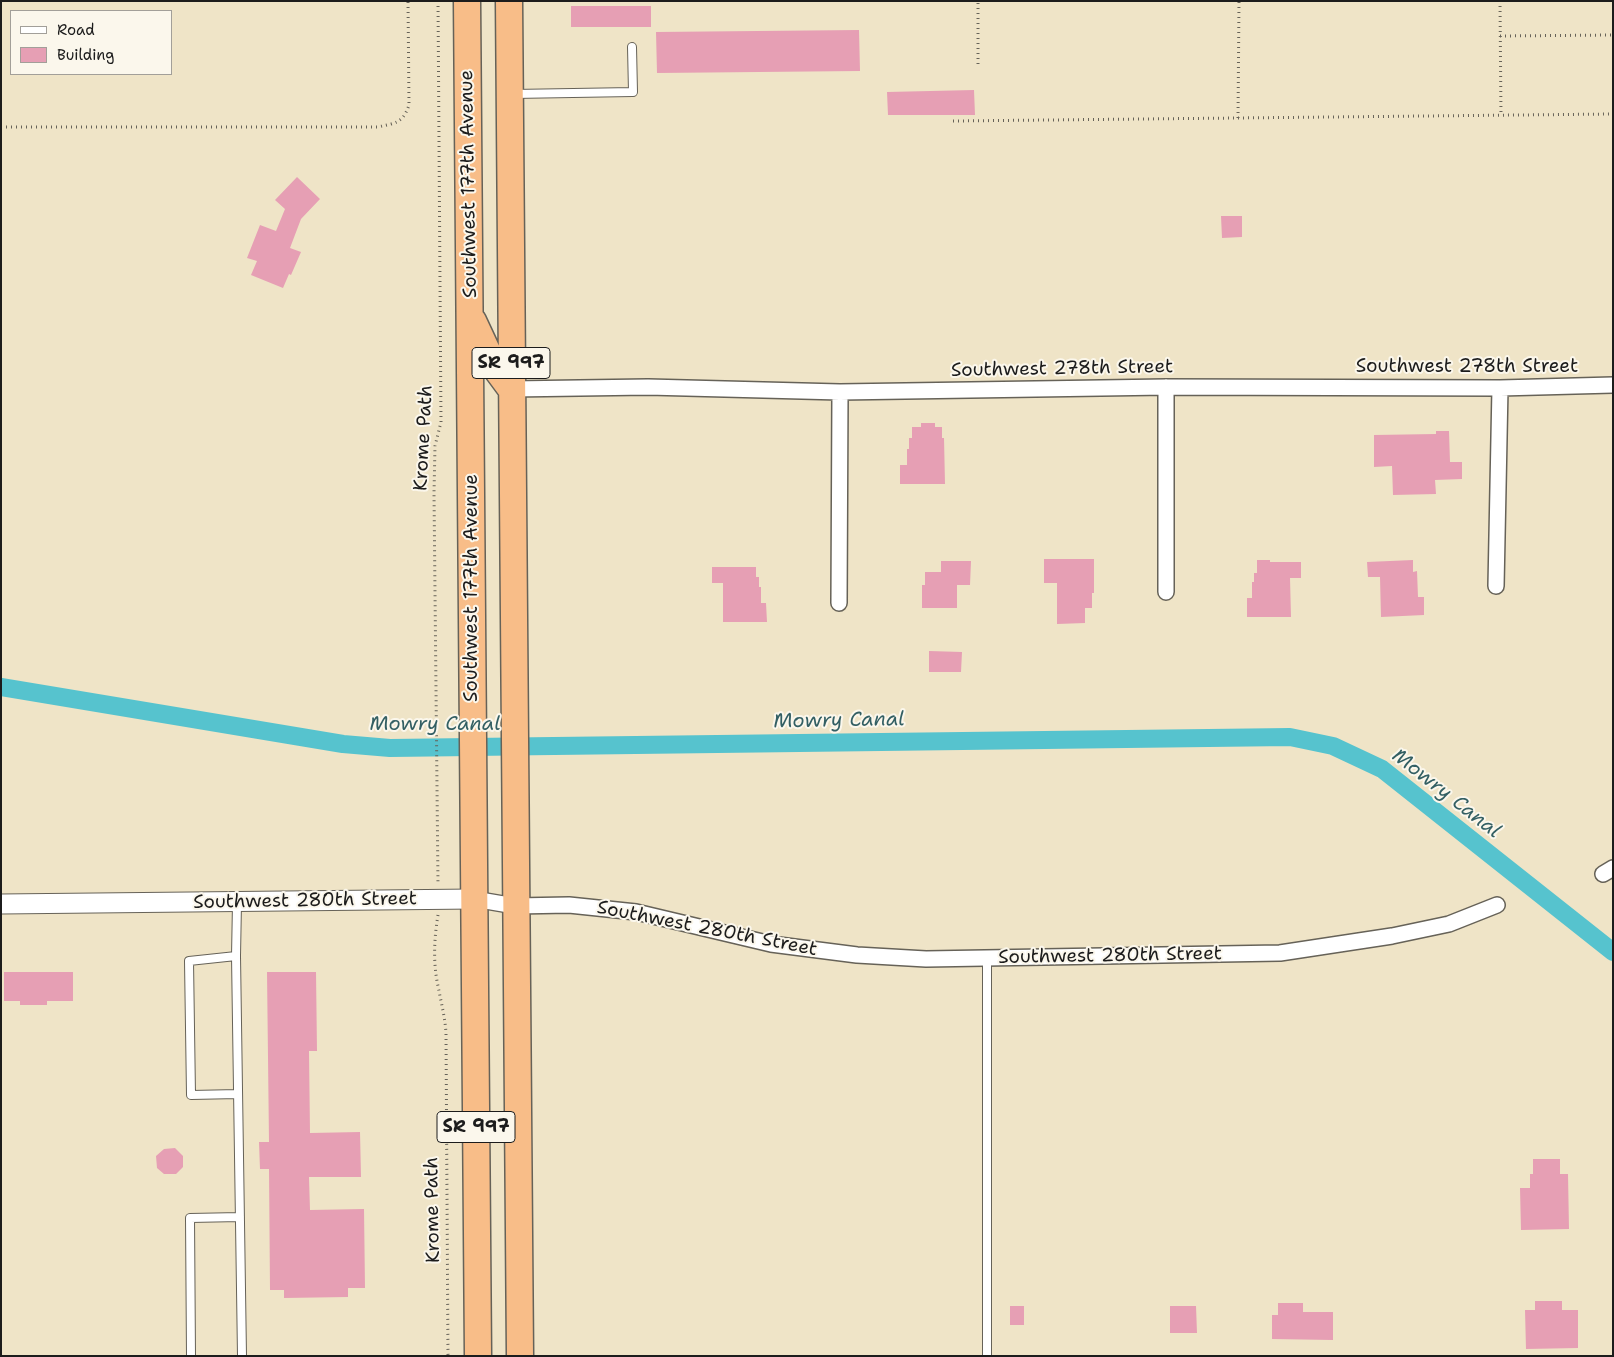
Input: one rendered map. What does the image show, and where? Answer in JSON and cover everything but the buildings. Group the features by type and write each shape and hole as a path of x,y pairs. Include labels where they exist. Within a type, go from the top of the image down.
{"highway":[{"name":"Southwest 177th Avenue","path":"467,1 478,1356"},
{"name":"SR 997","path":"509,1 520,1356"},
{"path":"470,316 494,366 512,388"}],"street":[{"name":"Southwest 278th Street","path":"512,388 648,387 840,392 1166,387 1500,388 1613,385"},
{"path":"1166,387 1166,592"},
{"path":"1496,586 1500,388"},
{"path":"839,604 840,392"},
{"name":"Southwest 280th Street","path":"1,904 474,899 515,906 569,905 636,912 771,944 857,955 926,959 1280,953 1392,936 1450,924 1497,905"}],"lane":[{"path":"510,94 634,92 632,47"},
{"path":"237,901 236,956 242,1356"},
{"path":"236,956 189,961 191,1095 238,1094"},
{"path":"987,958 987,1356"},
{"path":"192,1356 190,1218 240,1218"}],"path":[{"path":"1,127 378,127 396,123 405,116 409,105 408,1"},
{"name":"Krome Path","path":"438,1 441,422 435,446 434,465 438,875"},
{"path":"978,1 978,64"},
{"path":"1238,118 1239,1"},
{"path":"1500,1 1501,116"},
{"path":"1500,36 1613,35"},
{"path":"953,121 1613,114"},
{"name":"Krome Path","path":"438,914 435,960 446,1033 448,1356"}],"waterway":[{"name":"Mowry Canal","path":"1,687 343,744 390,748 1290,737 1333,746 1382,769 1613,952"}]}
